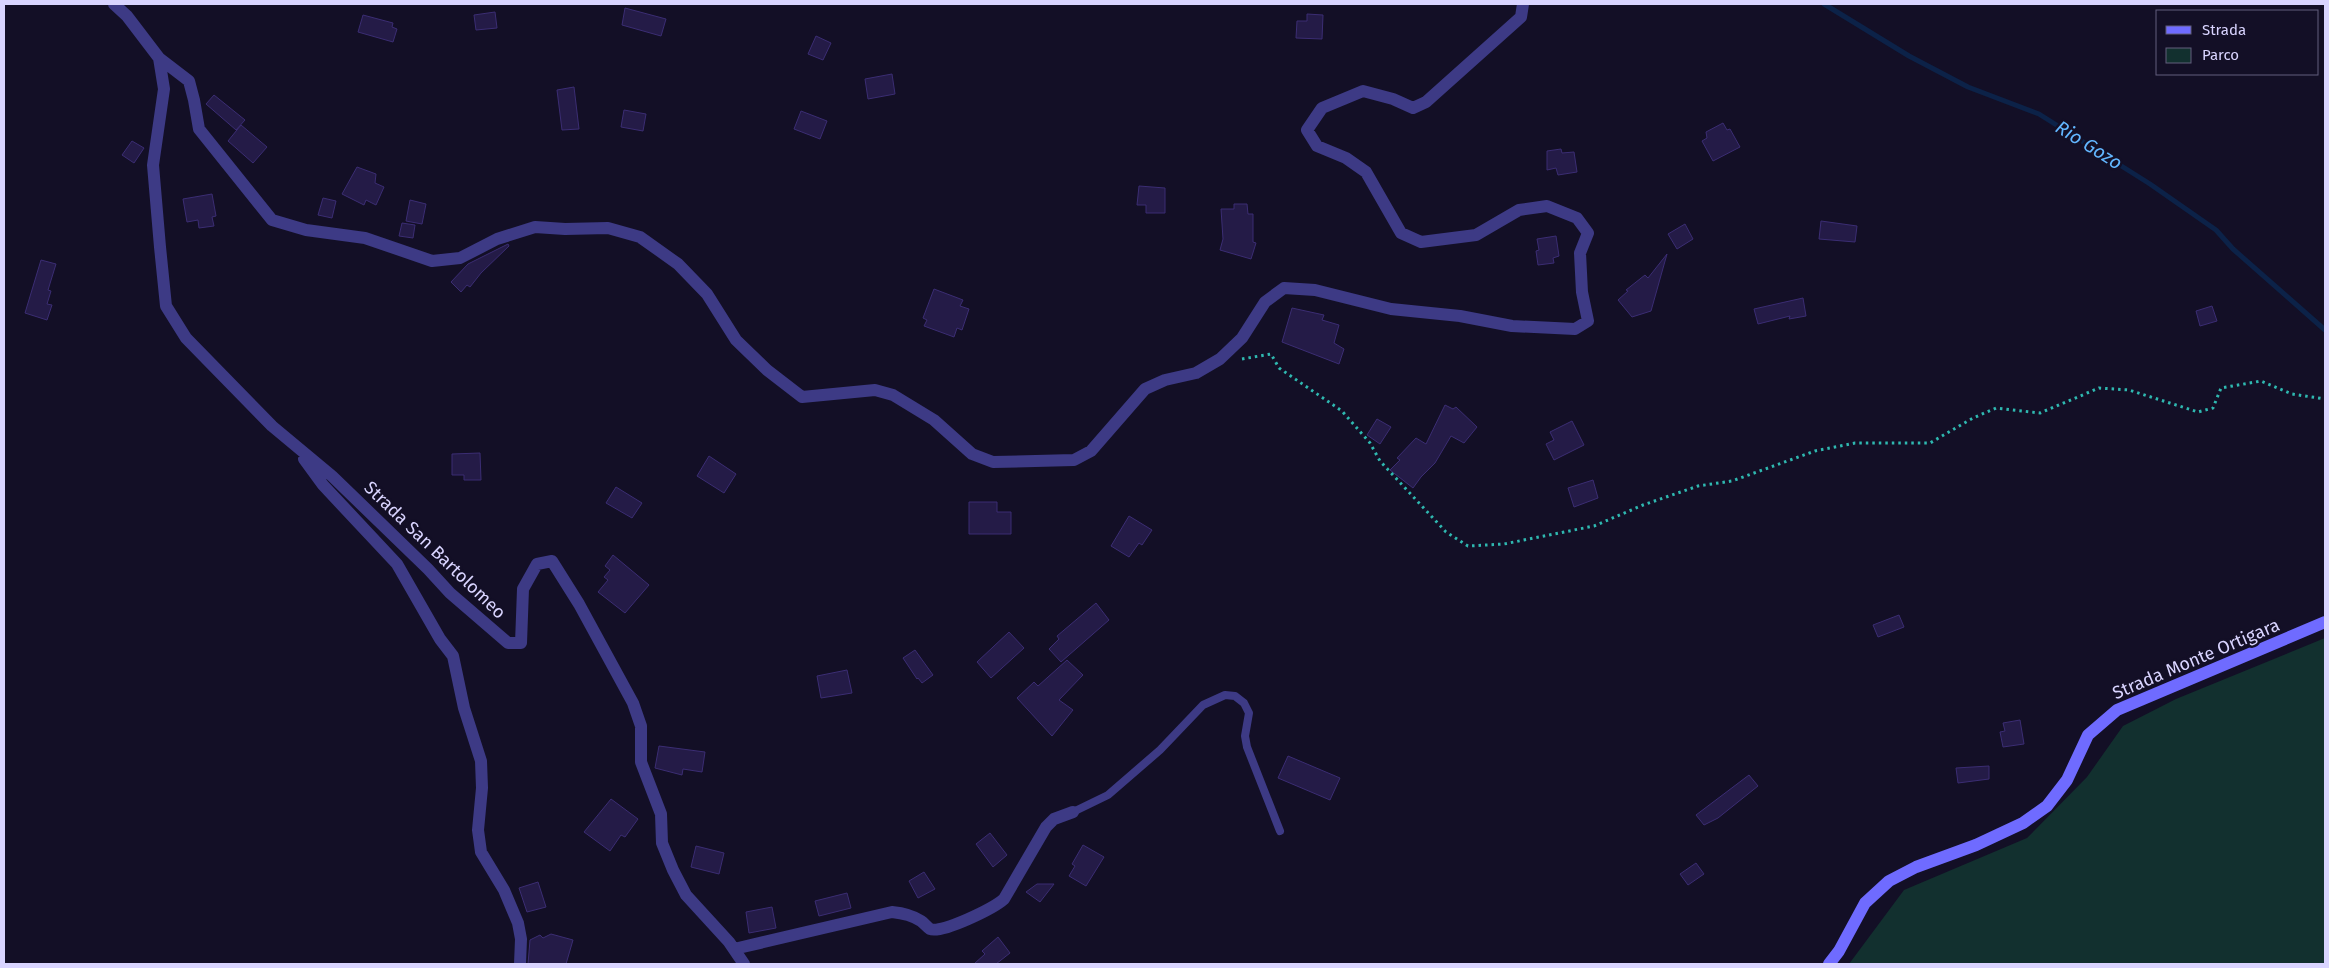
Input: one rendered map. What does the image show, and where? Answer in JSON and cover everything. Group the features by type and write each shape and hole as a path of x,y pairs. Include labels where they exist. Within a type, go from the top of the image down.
{"main road":[{"name":"Strada Monte Ortigara","path":"1829,964 1839,951 1865,903 1889,881 1916,868 1976,845 2023,822 2047,806 2067,780 2088,735 2117,710 2325,622"}],"street":[{"name":"Strada San Bartolomeo","path":"114,4 127,16 159,58 164,89 153,165 166,306 186,338 230,386 375,517 450,593 508,643 521,643 523,589 536,564 552,561 579,604 632,703 641,726 641,762 661,814 662,843 673,870 686,895 734,949 744,964"},
{"path":"159,58 188,81 194,100 199,129 272,220 306,230 364,238 432,261 460,258 497,238 535,227 565,229 608,228 640,237 678,264 707,294 736,340 767,370 802,397 875,390 893,395 934,420 972,454 992,462 1074,460 1091,451 1145,389 1166,380 1196,374 1220,359 1242,338 1265,302 1284,288 1315,290 1391,309 1460,316 1512,326 1575,329 1588,321 1582,292 1580,254 1588,233 1577,218 1547,206 1519,210 1476,235 1421,242 1401,233 1366,172 1346,158 1317,146 1307,130 1322,108 1363,91 1393,99 1413,108 1426,102 1521,16 1523,4"},
{"path":"300,450 309,467 323,485 397,564 440,639 453,656 464,708 481,761 482,788 478,830 482,852 504,890 518,923 521,939 520,964"},
{"path":"734,949 892,912 905,914 921,921 930,929 940,930 995,907 1004,900 1046,826 1054,819 1073,812"}],"lane":[{"path":"1073,812 1108,795 1160,750 1203,705 1225,695 1235,696 1244,703 1249,713 1245,736 1280,831"}],"path":[{"path":"1220,359 1247,359 1271,354 1279,368 1342,411 1370,443 1380,461 1446,532 1468,546 1504,544 1594,526 1643,505 1698,486 1732,481 1815,451 1855,443 1930,443 1973,418 1996,408 2040,414 2099,388 2129,390 2198,412 2213,408 2221,388 2261,381 2292,394 2325,399"}],"green space":[{"path":"2325,638 2325,964 1849,964 1904,890 2027,838 2087,777 2123,726 2176,699"}],"building":[{"path":"625,8 666,19 661,36 622,25"},
{"path":"495,12 497,28 476,30 474,15"},
{"path":"1307,14 1323,15 1322,39 1296,38 1297,21 1307,21"},
{"path":"363,15 393,23 392,27 397,29 393,42 358,32"},
{"path":"816,36 831,43 823,60 808,54"},
{"path":"892,74 895,94 868,99 865,79"},
{"path":"574,87 579,129 562,130 557,90"},
{"path":"214,95 245,120 236,130 206,104"},
{"path":"624,110 646,114 643,131 621,127"},
{"path":"801,111 827,121 820,139 794,129"},
{"path":"1723,123 1727,130 1730,129 1740,147 1713,161 1702,141 1707,138 1706,132"},
{"path":"241,125 267,147 253,163 228,141"},
{"path":"132,141 144,148 134,163 122,155"},
{"path":"1561,149 1562,153 1574,152 1577,172 1558,175 1556,168 1547,170 1547,151"},
{"path":"357,167 376,174 375,183 384,187 376,205 366,200 364,205 342,194"},
{"path":"1139,186 1165,188 1165,213 1146,213 1146,205 1137,205"},
{"path":"212,194 216,216 212,217 214,226 199,228 198,220 187,222 183,199"},
{"path":"323,198 336,201 332,218 318,215"},
{"path":"410,200 426,204 422,224 406,221"},
{"path":"1234,204 1247,204 1248,214 1253,214 1253,242 1256,243 1251,259 1220,250 1223,239 1221,209 1234,209"},
{"path":"1821,221 1857,226 1855,242 1819,239"},
{"path":"402,223 415,225 413,238 399,236"},
{"path":"1685,224 1693,239 1677,249 1668,234"},
{"path":"1556,236 1559,256 1553,258 1554,263 1538,265 1536,251 1539,250 1537,239"},
{"path":"508,244 509,246 481,273 470,287 467,285 461,292 451,282 468,264"},
{"path":"1667,254 1651,311 1632,317 1618,300 1628,291 1626,290 1645,275 1648,278"},
{"path":"41,260 56,264 48,290 51,291 47,304 52,305 47,320 25,313"},
{"path":"934,289 963,300 960,306 969,309 962,330 957,328 954,337 924,326 927,320 923,318"},
{"path":"1803,298 1806,316 1789,319 1790,316 1758,324 1754,309"},
{"path":"2212,306 2217,321 2200,326 2196,311"},
{"path":"1292,308 1324,315 1322,320 1339,325 1334,343 1344,349 1339,364 1282,342"},
{"path":"1445,405 1453,409 1456,407 1477,427 1464,443 1451,436 1435,463 1413,488 1390,470 1400,460 1397,458 1416,438 1426,444"},
{"path":"1377,419 1391,427 1380,444 1367,435"},
{"path":"1572,421 1584,445 1554,460 1546,444 1554,440 1550,432"},
{"path":"480,453 481,480 464,480 464,475 452,475 452,454"},
{"path":"709,456 736,474 724,493 697,476"},
{"path":"1593,480 1598,498 1574,507 1568,488"},
{"path":"616,487 642,503 632,518 606,503"},
{"path":"969,502 997,502 997,512 1011,512 1011,534 969,534"},
{"path":"1129,516 1152,530 1142,545 1139,543 1129,557 1111,546"},
{"path":"613,555 649,585 625,613 598,592 608,580 604,577 610,570 605,566"},
{"path":"1096,603 1109,620 1061,662 1049,649 1059,639 1057,636"},
{"path":"1899,615 1904,627 1878,637 1873,625"},
{"path":"1009,632 1024,648 991,678 977,662"},
{"path":"915,650 933,675 922,683 917,679 903,658"},
{"path":"1067,660 1083,675 1059,700 1073,710 1052,736 1017,698 1034,682 1038,686"},
{"path":"847,670 852,693 821,698 817,676"},
{"path":"2020,720 2024,744 2003,747 2000,732 2005,731 2003,723"},
{"path":"659,746 705,752 702,772 683,769 682,775 655,768"},
{"path":"1288,756 1340,778 1330,800 1278,778"},
{"path":"1989,766 1989,779 1958,783 1956,768"},
{"path":"1749,775 1758,786 1718,818 1704,825 1696,815"},
{"path":"611,799 638,819 625,837 621,835 610,851 584,832"},
{"path":"990,833 1007,855 993,867 976,844"},
{"path":"1083,845 1104,857 1086,886 1069,876 1075,866 1072,864"},
{"path":"696,846 724,853 719,874 691,867"},
{"path":"1696,863 1704,874 1688,885 1680,874"},
{"path":"924,872 935,889 918,898 909,881"},
{"path":"538,882 546,907 527,912 519,888"},
{"path":"1037,884 1054,884 1040,902 1026,892"},
{"path":"847,893 851,908 819,916 815,901"},
{"path":"772,907 776,928 749,933 746,912"},
{"path":"551,934 573,940 566,964 528,964 530,940 540,935 543,938"},
{"path":"998,937 1010,953 996,964 974,964 985,954 982,951"}],"waterway":[{"name":"Rio Gozo","path":"1824,4 1909,56 1968,87 2039,114 2150,184 2216,230 2233,249 2325,330"}]}
